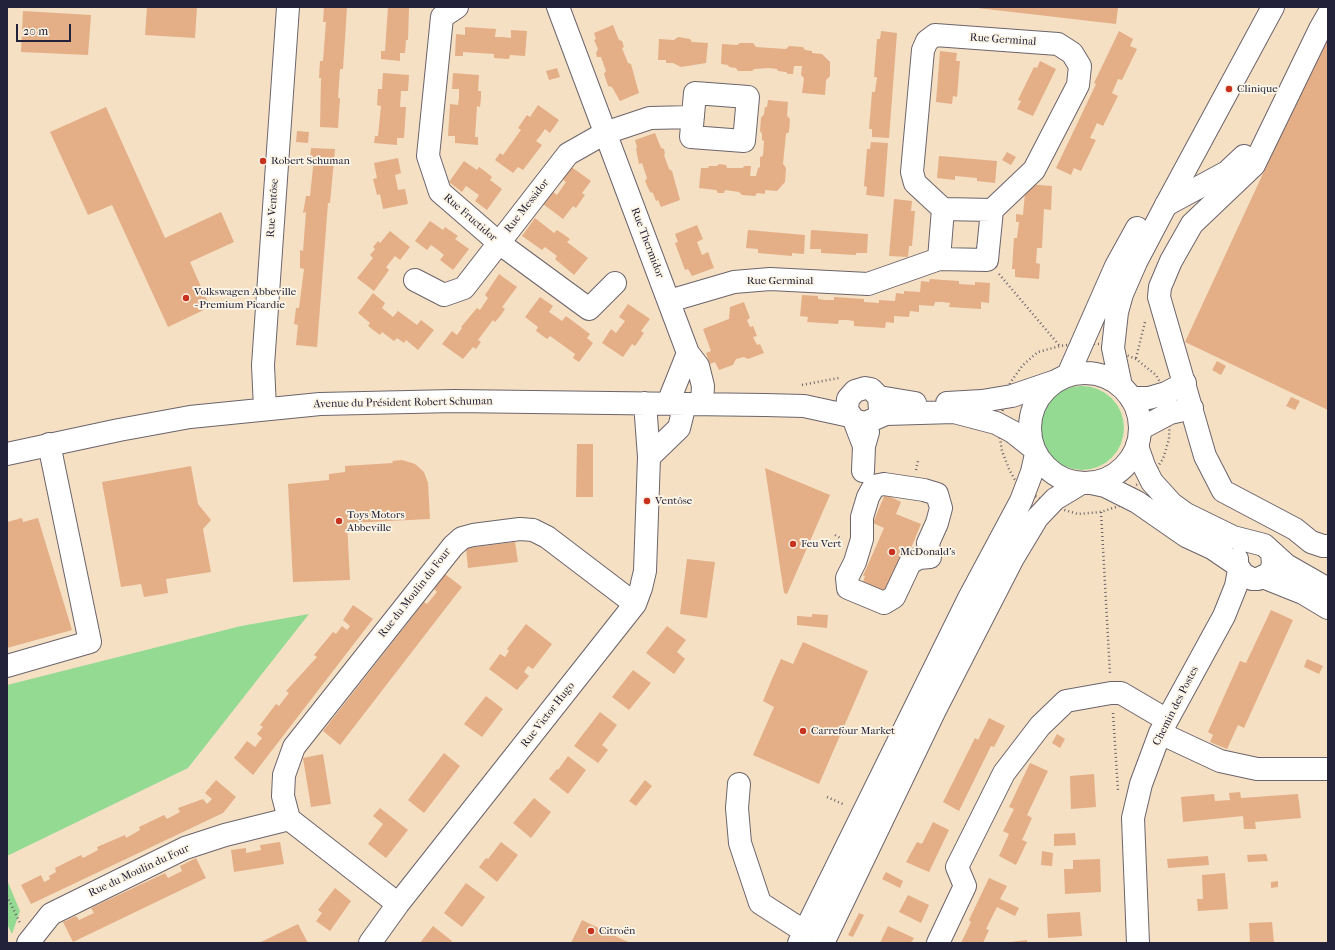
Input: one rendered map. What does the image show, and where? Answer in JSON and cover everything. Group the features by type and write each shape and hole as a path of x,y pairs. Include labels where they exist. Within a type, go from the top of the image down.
{"street":[{"name":"Rue Ventôse","path":"266,408 263,365 288,7"},
{"name":"Rue Thermidor","path":"558,7 688,353 698,366 703,386 685,404"},
{"path":"803,936 968,600 1025,492 1034,450 1030,432 1030,418 1035,404 1042,392 1061,379 1082,343 1116,266 1208,106 1261,7"},
{"path":"1273,7 1136,262 1122,294 1117,312 1113,348 1126,392 1138,413 1139,438 1150,478 1162,495 1186,514 1233,537 1264,545 1286,565 1328,589"},
{"path":"1166,205 1227,172 1245,154 1320,7"},
{"name":"Rue Fructidor","path":"447,10 428,156 440,192 499,243 589,309 615,283"},
{"path":"823,943 988,606 1037,518 1050,504 1085,483 1106,479 1120,471 1130,460 1139,438 1174,397 1164,317 1159,296 1160,287 1171,261 1192,224 1254,165 1328,15"},
{"name":"Rue Germinal","path":"943,209 916,183 912,172 923,50 927,41 935,34 1058,44 1072,53 1080,66 1078,85 1034,170 992,210"},
{"path":"605,133 650,118 693,117"},
{"name":"Rue Messidor","path":"415,280 444,295 464,288 568,154 605,133"},
{"path":"939,259 943,209 992,210 988,260"},
{"name":"Rue Germinal","path":"668,301 734,282 770,279 868,284 939,259 988,260"},
{"path":"649,457 679,428 685,404 688,353"},
{"path":"866,414 917,403 960,402 1005,397 1081,373 1095,374 1109,378 1126,392 1149,398 1174,397 1192,408 1204,456 1223,491 1295,529 1312,542 1322,546 1328,546"},
{"name":"Avenue du Président Robert Schuman","path":"7,454 49,444 179,419 266,408 320,404 423,401 645,403 804,406 866,414 871,389 865,388 855,390 850,394 804,406"},
{"path":"850,394 847,405 866,414 954,412 977,417 1014,432 1034,450 1044,466 1066,481 1105,486 1129,498 1186,536 1212,548 1249,573 1302,593 1328,608"},
{"name":"Rue Victor Hugo","path":"370,943 398,904 635,604 642,588 645,571 649,457 645,403"},
{"path":"862,470 866,414"},
{"path":"7,666 90,642 49,444"},
{"path":"884,484 900,486 937,494 941,508 937,523 928,543 930,557 919,558 910,563 894,598 884,603 848,588 847,578 855,562 862,539 862,517 874,486 884,484"},
{"name":"Rue du Moulin du Four","path":"28,942 51,914 186,848 225,835 290,819 283,796 284,775 294,748 453,546 462,538 512,530 533,530 547,537 635,604"},
{"path":"1249,573 1239,553 1247,545 1252,543"},
{"path":"1249,573 1268,574 1273,564 1272,553"},
{"name":"Chemin des Postes","path":"1138,943 1133,818 1141,784 1164,726 1224,616 1236,586 1249,573"},
{"path":"938,943 965,886 957,867 1004,773 1040,726 1066,701 1111,693 1121,693 1197,752 1220,761 1257,769 1328,769"},
{"path":"739,784 737,808 740,843 760,903 799,928 803,936"},
{"path":"290,819 398,904"}],"path":[{"path":"988,260 1060,346"},
{"path":"1082,343 1099,344 1113,348 1136,359 1156,375 1174,397 1169,439 1163,459 1150,478 1136,484 1129,498 1119,506 1101,512 1078,514 1050,504 1025,492 1015,480 1002,451 999,432 1005,397 1010,383 1023,365 1038,352 1060,346 1082,343"},
{"path":"1101,512 1118,796"},
{"path":"7,896 28,942"}],"green space":[{"path":"1074,386 1090,386 1106,393 1117,404 1124,420 1124,436 1121,444 1112,458 1106,463 1090,470 1074,470 1058,463 1047,452 1040,436 1040,420 1047,404 1058,393"},
{"path":"309,614 188,768 7,856 7,685 241,626"},
{"path":"7,880 20,911 12,934 7,924"}],"building":[{"path":"147,7 197,7 195,38 145,35"},
{"path":"324,7 347,7 343,69 340,69 338,128 320,127 321,78 319,78 320,61 323,61 326,22 323,22"},
{"path":"388,7 409,7 408,40 406,40 405,53 400,53 400,61 381,59 381,51 385,51"},
{"path":"969,7 1118,7 1116,24"},
{"path":"23,11 91,15 88,55 21,52"},
{"path":"613,25 619,40 622,41 624,47 622,48 628,63 631,64 639,93 620,101 612,87 608,86 604,74 606,71 601,57 597,57 596,53 598,49 594,40 596,39 594,33"},
{"path":"465,27 496,29 495,37 511,38 511,30 527,31 525,56 510,55 509,59 494,58 494,54 463,52 463,56 455,56 456,34 465,35"},
{"path":"881,31 897,33 889,138 872,137 872,129 869,129 872,92 875,92 877,77 874,77 877,39 880,39"},
{"path":"1119,31 1133,39 1130,46 1137,49 1122,80 1118,79 1112,93 1118,96 1103,126 1097,123 1090,138 1096,140 1081,171 1074,168 1071,175 1056,168 1096,84 1094,83"},
{"path":"1328,33 1328,410 1185,342"},
{"path":"678,37 690,39 692,42 708,43 706,63 681,67 673,63 666,63 666,60 658,60 659,39 674,40"},
{"path":"740,43 753,43 756,47 786,49 789,46 803,47 805,50 812,51 812,53 822,54 830,62 830,76 826,80 825,95 802,93 804,78 801,75 802,66 794,66 793,74 788,74 786,72 778,71 777,69 769,68 754,69 752,71 738,71 736,68 721,64 722,44 737,45"},
{"path":"940,51 957,53 956,61 960,61 957,97 953,96 952,104 936,102"},
{"path":"1040,61 1056,69 1033,116 1017,109 1021,101 1018,100 1034,67 1037,68"},
{"path":"557,68 560,77 549,80 546,71"},
{"path":"383,73 409,75 408,91 401,91 400,107 406,107 404,138 397,138 397,145 374,143 375,136 378,136 381,106 377,105 378,89 382,89"},
{"path":"453,73 479,75 478,91 481,91 481,98 480,107 477,106 475,137 478,137 478,145 455,143 455,136 448,136 450,104 458,105 459,97 459,89 452,89"},
{"path":"768,100 788,102 787,116 790,119 789,132 786,134 783,164 786,168 785,182 777,191 765,190 765,194 757,193 755,196 742,195 739,192 725,190 724,193 718,193 716,190 699,188 701,168 708,168 709,166 717,166 719,164 726,165 727,168 742,168 745,166 751,166 750,176 756,176 758,168 760,167 760,157 763,156 764,141 762,140 762,134 760,131 761,118 764,114 765,107 767,107"},
{"path":"538,105 559,120 550,133 545,129 536,141 542,145 523,170 518,167 513,173 495,160 500,153 503,155 521,130 518,128 527,115 530,117"},
{"path":"106,107 165,238 221,212 234,242 190,262 210,307 168,327 112,205 88,215 50,132"},
{"path":"297,131 309,132 308,143 296,142"},
{"path":"655,133 661,148 664,149 664,155 669,169 672,171 680,200 661,207 658,200 656,201 653,193 650,192 645,181 647,178 642,163 639,164 635,140"},
{"path":"871,142 888,143 884,197 866,195 867,187 864,186 867,149 870,149"},
{"path":"311,148 335,149 330,203 328,203 317,347 296,345 298,325 294,324 296,308 299,308 304,269 300,268 300,250 303,251 306,212 303,213 306,196 310,196 314,158 310,158"},
{"path":"1007,152 1016,157 1011,165 1002,160"},
{"path":"939,156 997,161 995,183 977,181 977,178 955,176 955,180 937,178"},
{"path":"398,158 401,173 395,175 398,190 405,189 408,204 383,209 380,194 377,195 373,179 377,178 374,163"},
{"path":"464,161 477,170 479,167 486,172 492,177 490,180 502,189 487,210 475,201 479,195 466,186 462,192 449,182"},
{"path":"570,166 591,181 582,193 585,195 576,208 573,206 563,219 543,204 552,191 557,195 566,182 561,178"},
{"path":"1028,184 1052,186 1051,210 1044,209 1042,248 1037,248 1036,263 1040,264 1039,279 1015,277 1015,269 1012,269 1014,238 1017,238 1019,222 1016,222 1016,214 1023,215 1025,193 1027,193"},
{"path":"894,199 912,201 911,211 915,211 912,246 909,246 908,257 889,256"},
{"path":"535,218 554,233 557,230 570,239 567,242 588,258 574,275 555,259 557,256 545,247 542,250 522,236"},
{"path":"430,221 443,230 445,227 458,236 455,239 469,249 453,270 440,260 444,255 438,250 431,245 427,250 415,241"},
{"path":"697,225 703,239 697,242 702,255 708,252 714,268 692,276 688,269 685,270 675,243 678,242 675,234"},
{"path":"748,230 805,235 804,254 792,253 792,256 758,253 758,249 746,248"},
{"path":"811,230 868,234 867,253 856,253 856,255 821,253 821,249 810,249"},
{"path":"390,231 410,247 400,260 395,256 386,267 389,270 374,291 357,278 373,258 370,255 375,249 373,247 378,241 380,243"},
{"path":"499,274 517,287 502,307 505,309 501,315 495,322 493,320 478,340 481,342 476,349 473,347 463,359 442,344 452,331 457,335 462,328 461,327 477,308 480,310 488,298 485,295"},
{"path":"930,279 959,281 959,284 975,285 975,282 990,283 989,303 981,302 981,309 949,307 950,303 943,302 935,302 934,306 919,305 919,312 910,311 909,317 894,316 894,323 886,322 885,328 854,326 854,321 847,320 839,320 838,324 807,322 808,317 800,316 802,295 818,296 818,299 825,300 834,300 834,297 864,299 864,302 879,303 879,300 895,301 896,293 904,294 904,291 920,292 921,281 929,282"},
{"path":"373,293 385,303 382,308 393,317 398,311 417,325 421,320 434,330 418,350 406,340 404,343 397,338 394,341 382,332 380,335 368,326 370,323 358,313"},
{"path":"540,297 553,306 549,312 562,321 566,316 590,334 587,338 593,343 579,362 573,358 575,354 550,336 547,339 536,331 538,327 525,317"},
{"path":"744,302 750,318 747,320 750,327 753,326 757,336 753,337 757,345 760,344 764,353 748,359 744,357 736,359 733,365 719,370 715,362 710,364 706,353 711,351 703,329 729,319 730,307"},
{"path":"628,304 650,319 641,331 644,333 635,346 632,344 623,357 602,343 611,329 616,333 625,321 619,317"},
{"path":"1217,361 1226,366 1221,375 1212,370"},
{"path":"1291,397 1300,401 1295,410 1286,406"},
{"path":"577,444 593,444 593,497 576,497"},
{"name":"Toys Motors Abbeville","path":"402,460 415,464 424,472 428,483 430,519 347,523 350,580 293,582 288,484 329,480 329,474 345,472 345,466 393,463 392,461"},
{"path":"191,466 198,504 211,520 203,529 211,572 166,579 168,593 144,597 141,584 121,587 102,482"},
{"name":"Feu Vert","path":"765,468 830,495 787,594 784,593"},
{"name":"McDonald's","path":"885,494 901,502 896,514 921,524 894,589 889,597 862,585 865,576 863,576 884,528 873,523"},
{"path":"22,518 23,522 38,518 72,630 7,648 7,522"},
{"path":"515,542 518,562 468,568 466,548"},
{"path":"687,559 715,562 707,618 680,614"},
{"path":"445,574 462,587 340,745 323,731 424,602 427,604 437,592 434,589"},
{"path":"353,605 373,619 253,775 234,758 247,741 255,747 262,738 257,734 263,727 260,725 276,704 279,706 289,693 286,691 317,657 314,655 333,632 336,634 342,626 347,630 350,626 343,620"},
{"path":"1271,610 1293,620 1244,728 1238,725 1227,749 1210,742 1213,735 1208,732 1240,661 1246,663"},
{"path":"812,614 828,615 827,628 797,625 797,616 812,617"},
{"path":"526,624 552,644 533,669 528,666 524,672 529,676 517,690 489,669 500,654 505,657 509,651 507,649"},
{"path":"667,626 686,640 677,652 685,659 674,674 646,653"},
{"name":"Carrefour Market","path":"803,642 868,671 819,784 753,755 774,707 763,701 772,679 781,659 793,664"},
{"path":"1307,659 1323,666 1319,674 1304,667"},
{"path":"633,670 651,683 629,710 612,697"},
{"path":"486,696 503,709 482,737 464,724"},
{"path":"600,712 617,725 602,745 608,750 598,763 574,746"},
{"path":"989,718 1005,726 994,747 991,746 959,811 943,802 975,738 978,740"},
{"path":"1057,734 1065,739 1060,748 1052,743"},
{"path":"444,753 460,766 424,813 408,800"},
{"path":"323,754 331,804 311,807 303,758"},
{"path":"568,756 586,770 568,794 549,779 557,769 558,770"},
{"path":"1030,763 1048,771 1027,815 1032,818 1022,840 1027,842 1016,865 999,856 1009,834 1003,831 1014,809 1009,807"},
{"path":"1094,774 1096,807 1071,809 1070,776"},
{"path":"216,780 236,797 223,813 31,904 21,885 41,875 44,882 50,879 49,876 56,872 55,868 81,855 83,858 98,850 97,847 125,835 126,838 140,830 139,827 164,815 167,819 180,812 178,808 203,799 207,804 212,799 205,793"},
{"path":"645,780 652,786 636,806 629,801"},
{"path":"1240,792 1241,798 1298,794 1301,818 1255,822 1256,829 1244,829 1243,816 1183,822 1181,797 1214,794 1215,801 1230,800 1229,793"},
{"path":"534,798 551,812 531,838 513,823"},
{"path":"380,808 408,830 386,858 368,844 383,824 373,816"},
{"path":"933,822 949,830 929,872 906,862 917,842 922,844"},
{"path":"1075,833 1076,845 1054,846 1054,834"},
{"path":"280,842 284,864 234,872 231,850 246,848 246,853 261,850 260,845"},
{"path":"501,842 518,855 497,882 479,867 486,858 488,859"},
{"path":"1042,851 1053,853 1052,866 1041,865"},
{"path":"1266,854 1268,861 1248,862 1247,855"},
{"path":"1208,856 1209,865 1168,868 1167,859"},
{"path":"196,858 206,878 73,942 63,922 76,916 79,920 94,913 91,908 165,873 168,878 182,871 180,866"},
{"path":"1100,859 1101,892 1065,894 1064,869 1073,869 1073,860"},
{"path":"886,872 903,881 900,888 882,879"},
{"path":"1225,873 1228,909 1198,911 1197,899 1203,899 1202,875"},
{"path":"989,878 1007,886 1000,899 1019,908 1015,916 997,907 986,929 989,930 983,943 961,943 971,922 969,920"},
{"path":"1278,881 1278,887 1271,888 1271,882"},
{"path":"466,883 485,897 462,927 444,913"},
{"path":"335,888 351,901 330,931 316,921 322,913 318,910"},
{"path":"908,895 929,905 921,923 899,912"},
{"path":"1080,912 1082,936 1048,938 1047,914"},
{"path":"859,913 864,915 853,937 848,935"},
{"name":"Citroën","path":"582,920 630,943 571,943"},
{"path":"1272,922 1274,943 1250,943 1249,923"},
{"path":"298,924 308,943 259,943"},
{"path":"433,926 452,941 450,943 420,943"},
{"path":"888,926 914,938 911,943 880,943"},
{"path":"1027,940 1027,943 1011,943 1011,942"}],"place":[{"name":"Clinique","path":"1229,89"},
{"name":"Robert Schuman","path":"263,161"},
{"name":"Volkswagen Abbeville - Premium Picardie","path":"186,298"},
{"name":"Ventôse","path":"647,501"},
{"name":"Toys Motors Abbeville","path":"339,521"},
{"name":"Feu Vert","path":"793,544"},
{"name":"McDonald's","path":"892,552"},
{"name":"Carrefour Market","path":"803,731"},
{"name":"Citroën","path":"591,931"}]}
